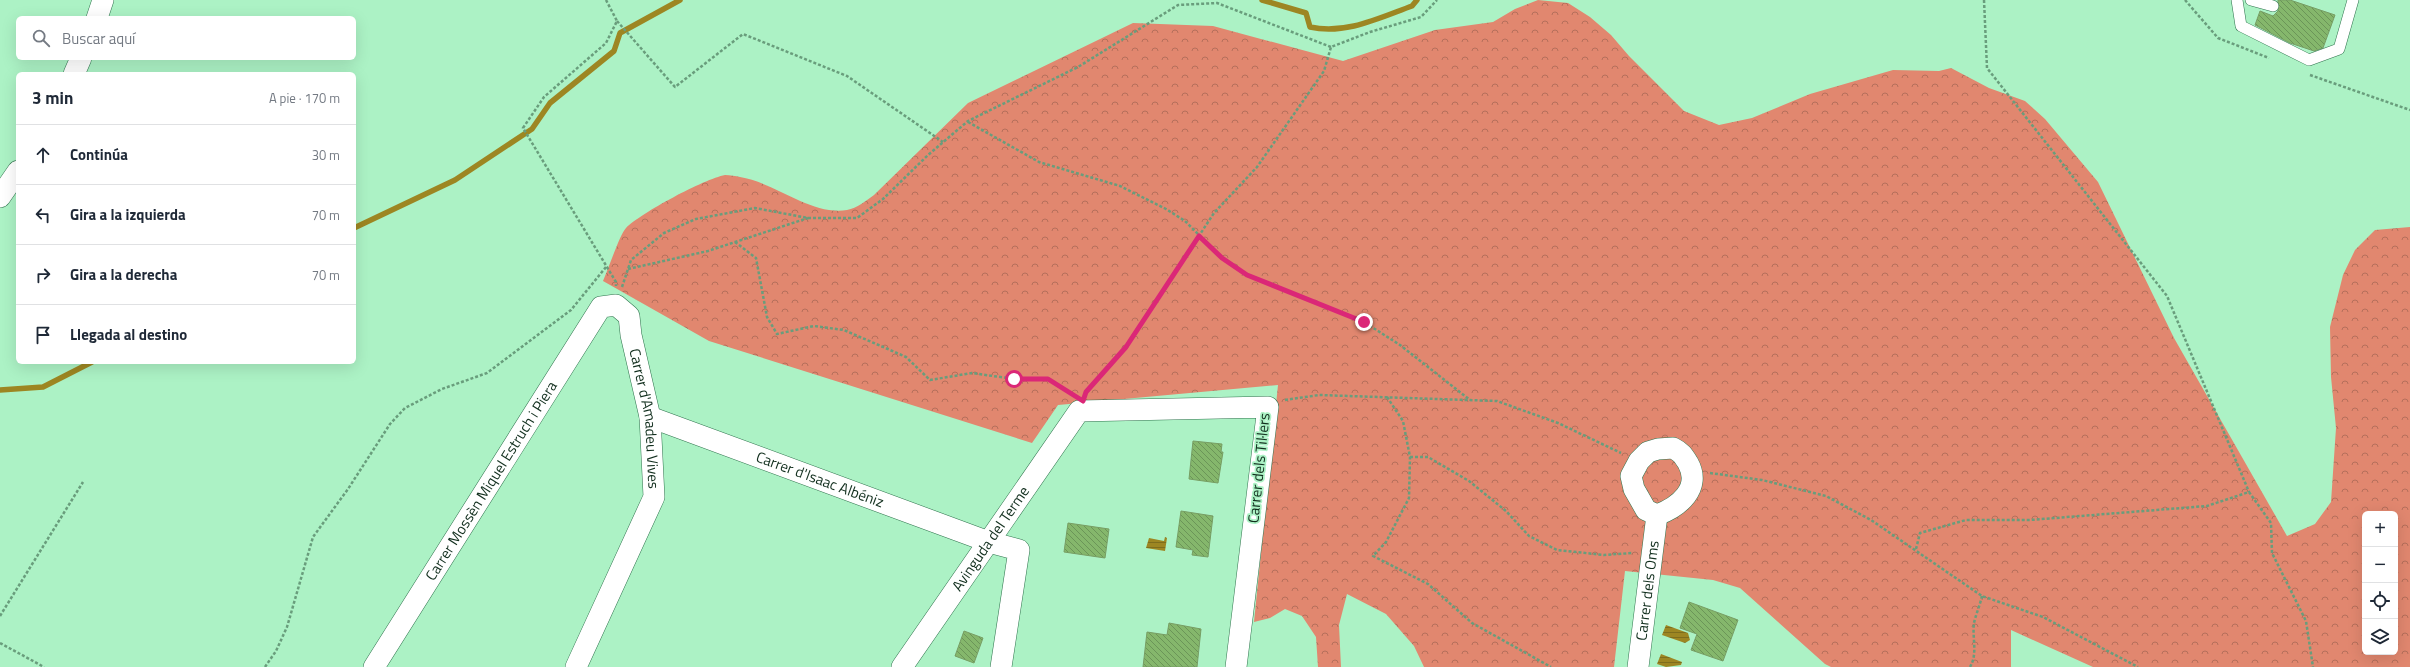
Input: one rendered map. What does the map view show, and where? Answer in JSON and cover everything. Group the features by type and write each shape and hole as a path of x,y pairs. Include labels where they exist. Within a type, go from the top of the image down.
{"street":[{"path":"98,16 104,0"},
{"path":"75,72 80,60"},
{"path":"0,197 16,174"},
{"name":"Carrer d'Amadeu Vives","path":"576,667 654,497 650,417 631,335 629,316 616,305"},
{"name":"Carrer Mossèn Miquel Estruch i Piera","path":"374,667 600,307 616,305"},
{"name":"Carrer dels Til·lers","path":"1081,406 1268,407 1236,667"},
{"name":"Avinguda del Terme","path":"902,667 990,542 1081,406"},
{"name":"Carrer d'Isaac Albéniz","path":"650,417 990,542 1019,550 1001,667"},
{"path":"1658,448 1673,448 1682,452 1692,470 1692,486 1684,500 1673,509 1657,515 1646,510 1634,489 1631,476 1639,461 1648,452 1658,448"},
{"name":"Carrer dels Oms","path":"1638,667 1657,515"}],"lane":[{"path":"2237,0 2241,26 2309,60 2339,49 2353,0"},
{"path":"2251,0 2273,6"}],"path":[{"path":"606,0 617,21 675,88 743,34 847,76 943,142"},
{"path":"616,305 631,260 664,233 696,219 755,208 808,218 856,218 884,199 943,142 968,121 1078,67 1178,5 1217,3 1331,46 1370,32 1421,17 1437,0"},
{"path":"1984,0 1987,68 2168,296 2249,492 2271,523 2272,553 2306,621 2314,667"},
{"path":"616,305 616,282 523,128 544,97 606,43 617,21"},
{"path":"735,242 756,258 767,317 777,334 814,326 844,330 906,357 930,380 972,373 1014,379 1048,379 1081,406 1086,392 1126,347 1214,213 1257,167 1324,71 1331,46"},
{"path":"968,121 1039,162 1120,186 1166,209 1185,221 1222,258 1247,275 1364,322 1400,345 1470,400"},
{"path":"628,269 708,251 808,218"},
{"path":"265,667 276,651 287,627 313,537 348,489 390,424 405,408 442,389 487,373 571,310 606,267"},
{"path":"1268,407 1282,400 1319,395 1497,401 1558,423 1639,461"},
{"path":"1387,397 1403,421 1410,457 1409,498 1395,520 1386,542 1373,556 1428,584 1472,624 1551,667"},
{"path":"1410,457 1428,458 1469,482 1506,511 1529,536 1557,550 1604,555 1630,553 1651,559"},
{"path":"1692,470 1762,480 1826,496 1871,520 1916,549 1982,596 2043,617 2138,667"},
{"path":"0,616 82,482"},
{"path":"1916,549 1920,533 1966,520 2030,520 2207,506 2249,492"},
{"path":"1970,667 1975,647 1974,624 1982,596"},
{"path":"0,643 44,667"}],"green space":[{"path":"1538,0 1568,3 1590,17 1611,35 1629,56 1684,111 1719,125 1752,118 1810,94 1893,70 1939,71 1951,68 1989,88 2025,101 2045,119 2098,182 2174,338 2287,536 2315,524 2331,502 2336,428 2331,377 2330,327 2343,275 2355,250 2375,230 2410,227 2410,667 2093,667 2011,630 2011,667 1831,667 1825,664 1740,588 1713,580 1625,571 1614,667 1424,667 1414,646 1386,614 1347,594 1339,625 1341,667 1318,667 1316,637 1302,616 1285,609 1270,618 1254,622 1278,385 1058,405 1032,443 709,341 603,281 617,245 626,228 658,206 688,190 715,178 731,175 753,180 807,204 820,208 834,211 854,208 874,195 968,103 1133,23 1213,26 1343,61 1435,30 1493,22 1515,9"}],"shaded area":[{"path":"1165,537 1167,538 1165,551 1146,548 1149,538 1164,541"},
{"path":"1666,625 1688,633 1690,640 1685,643 1662,635"},
{"path":"1661,654 1682,662 1681,665 1666,667 1657,664"}],"building":[{"path":"2278,0 2290,0 2335,15 2323,48 2314,51 2290,43 2255,25 2260,11 2273,16 2278,11"},
{"path":"1193,441 1222,444 1221,452 1223,452 1218,483 1189,479"},
{"path":"1181,511 1213,516 1208,557 1192,555 1193,550 1176,547"},
{"path":"1068,523 1109,529 1105,558 1064,552"},
{"path":"1689,602 1738,620 1723,661 1691,650 1697,634 1680,628"},
{"path":"1169,623 1201,629 1197,667 1143,667 1147,632 1167,635"},
{"path":"964,631 983,638 974,663 955,656"}],"waterway":[{"path":"356,227 455,180 532,129 550,103 614,51 620,33 680,0"},
{"path":"1262,0 1306,13 1310,27 1323,29 1336,29 1362,24 1412,6 1417,0"},
{"path":"0,390 43,387 88,364"}],"route":[{"path":"1014,379 1048,379 1083,401 1086,392 1126,347 1199,236 1222,258 1247,275 1364,322"}]}
